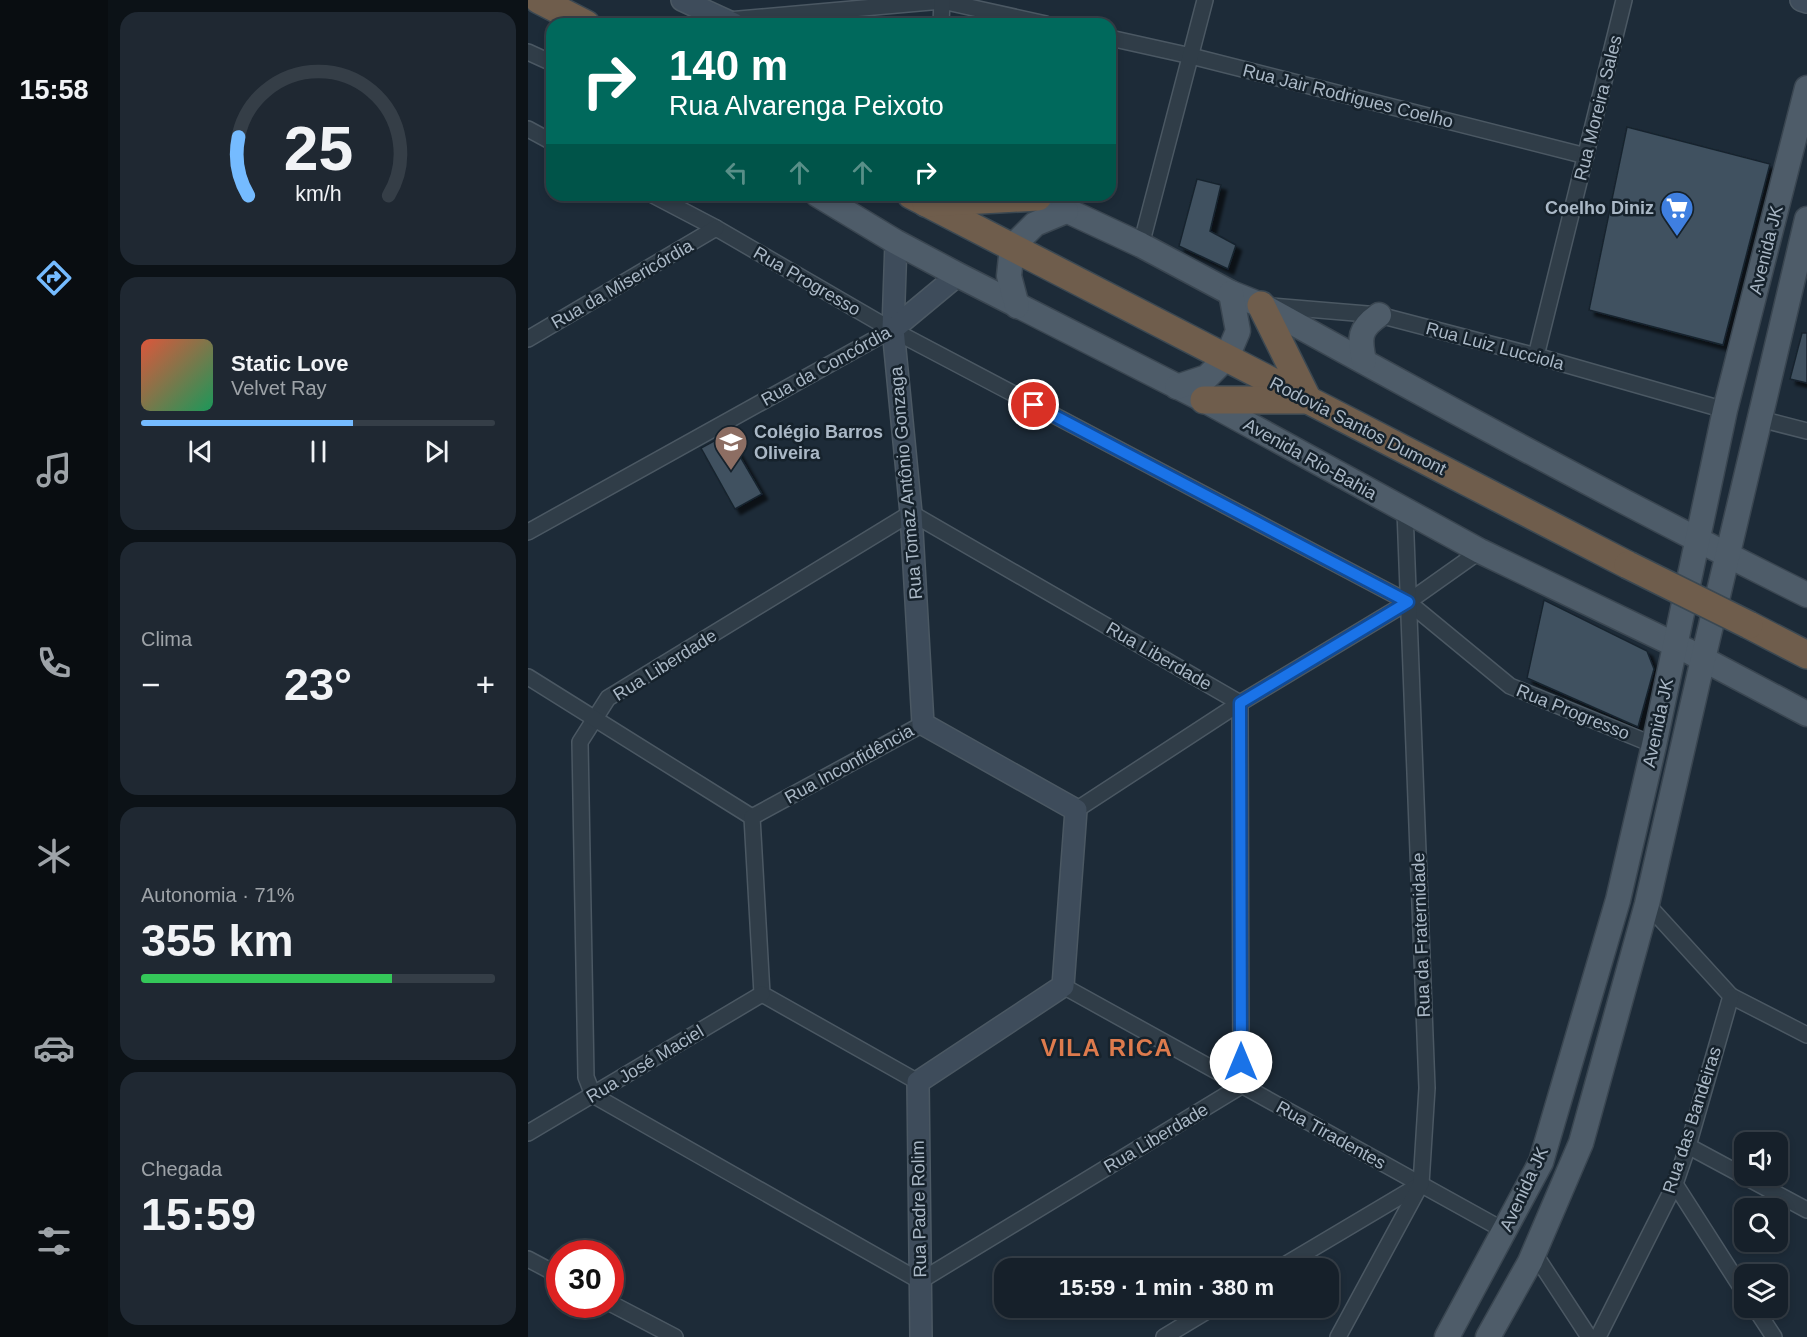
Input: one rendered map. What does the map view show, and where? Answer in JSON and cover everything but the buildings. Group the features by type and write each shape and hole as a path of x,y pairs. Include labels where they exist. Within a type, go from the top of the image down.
{"highway":[{"path":"539,0 574,18"},
{"name":"Rodovia Santos Dumont","path":"922,201 1807,655"},
{"path":"1204,400 1308,400 1261,305"}],"main road":[{"name":"Avenida JK","path":"1447,1337 1541,1162 1618,900 1654,745 1725,410 1807,88"},
{"name":"Avenida Rio-Bahia","path":"828,201 896,242 1204,400 1480,551 1675,644 1807,714"},
{"path":"1046,201 1141,245 1231,293 1261,305 1504,439 1807,595"},
{"path":"1017,306 1009,276 1012,247 1035,224 1066,211"},
{"name":"Avenida JK","path":"1488,1337 1534,1253 1581,1143 1647,904 1702,659 1807,219"},
{"path":"1177,387 1207,377 1227,357 1238,331 1231,293"},
{"path":"1364,361 1361,336 1367,323 1379,315"}],"street":[{"path":"682,0 720,14 942,0 1020,18"},
{"path":"941,18 942,0"},
{"path":"1141,245 1205,0"},
{"name":"Rua Moreira Sales","path":"1536,356 1624,0"},
{"path":"1801,0 1807,2"},
{"name":"Rua Jair Rodrigues Coelho","path":"1116,39 1191,56 1586,156"},
{"path":"528,52 546,60"},
{"name":"Rua Progresso","path":"664,201 893,329 1408,602 1510,686 1654,745"},
{"name":"Rua da Misericórdia","path":"528,339 716,228"},
{"name":"Rua Tomaz Antônio Gonzaga","path":"896,242 893,329 911,513 923,724"},
{"name":"Rua da Concórdia","path":"528,532 893,329 958,275"},
{"name":"Rua Luiz Lucciola","path":"1261,305 1379,315 1536,356 1725,410"},
{"path":"1760,419 1807,431"},
{"name":"Rua da Fraternidade","path":"1338,1337 1421,1184 1427,1088 1405,511"},
{"name":"Rua Liberdade","path":"593,1095 586,1077 580,742 608,698 911,513 1240,703"},
{"path":"528,677 752,817 762,994 918,1082 1063,986 1076,810 1240,703 1408,602 1480,551"},
{"path":"1240,703 1241,1086"},
{"name":"Rua Inconfidência","path":"752,817 923,724 1076,810"},
{"path":"1647,904 1731,996 1807,1035"},
{"name":"Rua Tiradentes","path":"1063,986 1505,1232"},
{"name":"Rua José Maciel","path":"528,1133 762,994"},
{"name":"Rua das Bandeiras","path":"1598,1337 1675,1184 1731,996"},
{"name":"Rua Padre Rolim","path":"918,1082 921,1337"},
{"name":"Rua Liberdade","path":"920,1281 1241,1086"},
{"path":"593,1095 920,1281"},
{"path":"1688,1146 1807,1210"},
{"path":"1297,1258 1421,1184"},
{"path":"1675,1184 1734,1276"},
{"path":"1534,1253 1589,1337"},
{"path":"528,1259 546,1269"},
{"path":"624,1310 675,1337"},
{"path":"1164,1337 1195,1318"},
{"path":"1762,1318 1774,1337"}],"place":[{"name":"Coelho Diniz","path":"1677,237"},
{"name":"Colégio Barros Oliveira","path":"731,471"}],"district":[{"name":"VILA RICA","path":"1107,1048"}],"route":[{"path":"1034,405 1408,602 1240,703 1241,1062"}]}
